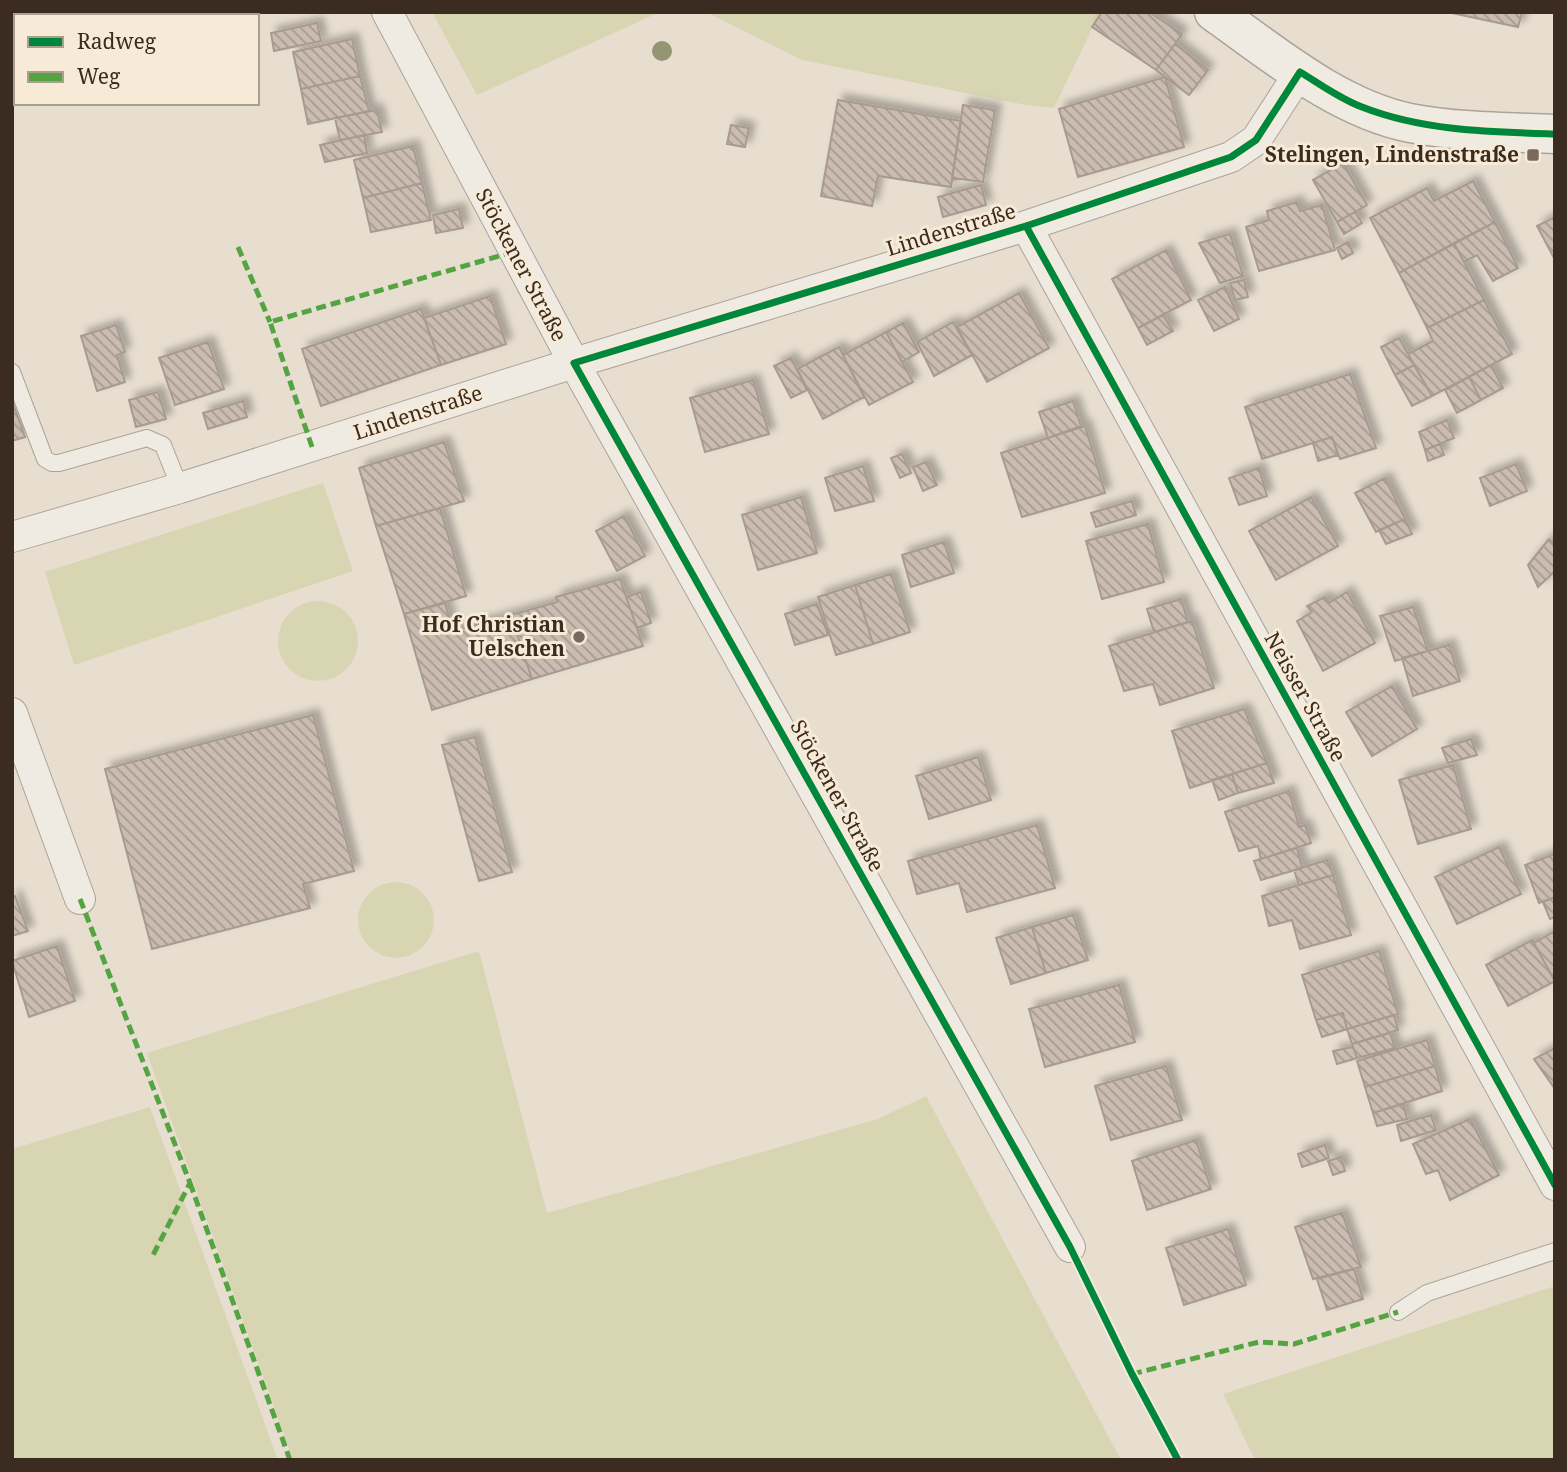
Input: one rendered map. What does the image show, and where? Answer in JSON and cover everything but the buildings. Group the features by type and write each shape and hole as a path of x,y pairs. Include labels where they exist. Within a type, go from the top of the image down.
{"street":[{"name":"Stöckener Straße","path":"387,12 574,363 1070,1247"},
{"path":"1214,12 1300,72 1360,106 1409,122 1466,130 1555,134"},
{"name":"Lindenstraße","path":"12,537 180,488 574,363 1026,226 1231,157 1256,140 1300,72"},
{"name":"Neisser Straße","path":"1026,226 1555,1185"},
{"path":"12,713 80,899"}],"lane":[{"path":"12,372 45,459 59,463 147,438 163,445 180,488"},
{"path":"1398,1312 1427,1293 1555,1251"}],"shaded area":[{"path":"432,12 660,12 477,95"},
{"path":"706,12 1100,12 1054,108 1026,105 802,60"},
{"path":"323,483 353,571 74,665 45,572"},
{"path":"318,601 333,604 346,613 355,626 358,641 355,656 346,669 333,678 318,681 303,678 290,669 281,656 278,641 281,626 290,613 303,604"},
{"path":"396,882 411,885 423,893 431,905 434,920 431,935 423,947 411,955 396,958 381,955 369,947 361,935 358,920 361,905 369,893 381,885"},
{"path":"479,951 547,1213 878,1119 926,1096 1121,1460 293,1460 147,1053"},
{"path":"150,1107 278,1460 12,1460 12,1149"},
{"path":"1555,1286 1555,1460 1255,1460 1223,1394"}],"marked path":[{"path":"238,247 270,322"},
{"path":"312,447 270,322 513,252"},
{"path":"80,899 190,1183 153,1255"},
{"path":"190,1183 290,1460"},
{"path":"1132,1374 1259,1342 1294,1344 1398,1312"}],"cycle path":[{"path":"1178,1460 1132,1374 1070,1247 574,363 1026,226 1231,157 1256,140 1300,72 1354,104 1409,121 1457,129 1555,134"},
{"path":"1026,226 1555,1185"}],"place":[{"name":"Stelingen, Lindenstraße","path":"1533,155"},
{"name":"Hof Christian Uelschen","path":"579,637"}]}
